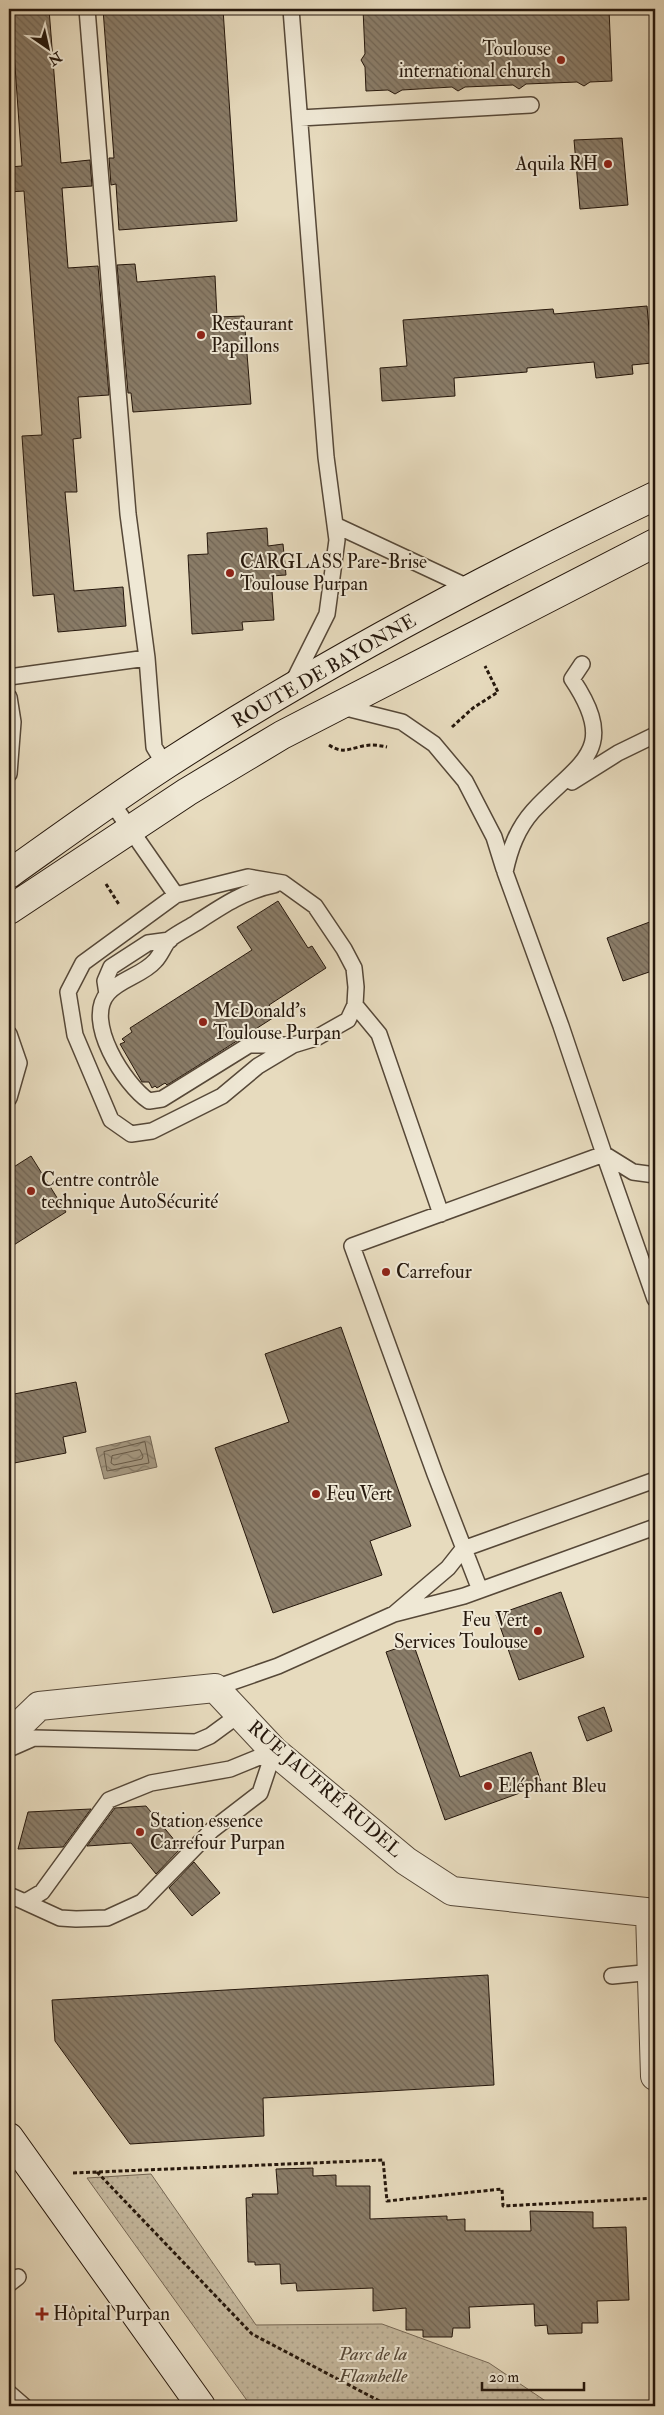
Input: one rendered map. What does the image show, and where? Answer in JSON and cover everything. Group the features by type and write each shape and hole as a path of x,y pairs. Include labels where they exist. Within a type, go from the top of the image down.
{"street":[{"name":"ROUTE DE BAYONNE","path":"9,874 165,766 291,688 470,588 655,496"},
{"name":"ROUTE DE BAYONNE","path":"9,910 228,766 336,706 655,543"},
{"path":"9,1717 39,1706 215,1688"},
{"name":"RUE JAUFRÉ RUDEL","path":"215,1688 274,1751 406,1861 452,1891 653,1913"},
{"path":"9,1735 39,1706"},
{"path":"653,1913 655,2076"},
{"path":"9,2137 201,2406"}],"lane":[{"path":"87,9 128,514 147,658 154,747 165,766"},
{"path":"291,9 326,457 337,540 327,614 291,688"},
{"path":"300,118 532,105"},
{"path":"335,525 470,588"},
{"path":"9,677 147,658"},
{"path":"505,872 509,851 517,833 533,811 574,773 588,756 594,732 592,719 572,679 582,664"},
{"path":"9,697 13,722 9,774"},
{"path":"336,706 402,722 434,744 465,781 494,837 655,1299"},
{"path":"548,797 618,753 655,735"},
{"path":"112,803 176,895"},
{"path":"248,877 283,883 315,906 344,949 354,968 355,1005 348,1020 316,1038 293,1045 258,1066 222,1096 152,1131 131,1134 111,1120 76,1035 68,992 83,964 176,895 248,877"},
{"path":"283,883 254,889 236,897 170,940 148,943 110,967 105,981 107,994 100,1011 103,1035 112,1056 138,1094 149,1101 162,1099 249,1045 293,1045"},
{"path":"355,1005 379,1034 440,1214"},
{"path":"9,1034 19,1063 9,1098"},
{"path":"604,1154 633,1172 655,1175"},
{"path":"480,1590 463,1549 352,1246 604,1154"},
{"path":"394,1614 448,1568 463,1549 655,1480"},
{"path":"215,1688 278,1666 394,1614 480,1590 655,1527"},
{"path":"9,1749 34,1738 196,1742 210,1736 240,1714"},
{"path":"25,1902 42,1892 110,1800 152,1783 230,1769 274,1751"},
{"path":"9,1895 60,1918 76,1919 107,1918 142,1902 212,1830 260,1793 274,1751"},
{"path":"612,1976 653,1972"},
{"path":"9,2393 24,2406"}],"path":[{"path":"104,881 124,912"},
{"path":"70,2173 383,2160 387,2201 502,2189 503,2206 655,2198"},
{"path":"97,2172 252,2334 389,2406"}],"green space":[{"name":"Parc de la Flambelle","path":"151,2174 256,2325 382,2324 489,2363 553,2406 251,2406 87,2178"}],"water":[{"path":"150,1436 157,1467 104,1479 96,1448"}],"building":[{"path":"11,9 49,9 61,163 90,160 92,186 62,188 68,268 98,266 109,395 78,397 81,438 73,439 77,492 65,492 74,591 123,587 126,626 58,632 54,594 33,596 22,436 42,435 24,191 9,192 9,167 22,166"},
{"path":"103,9 223,9 237,221 119,230 116,184 111,185 109,158 114,158"},
{"path":"363,9 609,9 612,81 590,82 584,86 577,82 526,84 519,89 513,85 465,87 458,91 452,87 402,90 395,94 388,90 366,91 365,67 361,60 365,54"},
{"path":"622,138 628,205 580,209 574,140"},
{"name":"Restaurant Papillons","path":"135,264 137,282 215,276 217,317 244,316 251,404 133,412 131,393 128,393 117,265"},
{"path":"647,306 652,363 632,365 633,374 596,378 594,362 527,368 527,372 454,378 455,396 382,401 380,368 407,366 403,320 553,309 554,314"},
{"name":"CARGLASS Pare-Brise Toulouse Purpan","path":"267,528 268,546 283,544 286,575 271,576 274,620 242,622 243,630 192,634 188,555 208,554 207,533"},
{"name":"McDonald's Toulouse Purpan","path":"278,901 308,948 312,946 326,968 269,1005 276,1016 167,1085 165,1083 157,1088 155,1086 152,1088 149,1082 142,1082 120,1044 125,1042 122,1039 132,1032 130,1028 252,950 237,927"},
{"path":"655,920 655,970 623,981 607,938"},
{"name":"Centre contrôle technique AutoSécurité","path":"31,1156 66,1212 9,1248 9,1170"},
{"name":"Feu Vert","path":"341,1327 411,1526 370,1541 382,1575 273,1613 215,1448 289,1422 265,1354"},
{"path":"76,1382 86,1432 63,1437 66,1453 9,1464 9,1395"},
{"path":"561,1592 584,1657 519,1680 496,1615"},
{"path":"413,1643 460,1777 531,1752 542,1785 445,1820 386,1652"},
{"path":"604,1707 612,1731 587,1741 578,1717"},
{"path":"146,1806 181,1848 156,1874 131,1843 87,1846 115,1808"},
{"path":"91,1809 63,1847 18,1849 28,1812"},
{"path":"194,1862 220,1893 192,1916 169,1888"},
{"path":"488,1975 494,2085 263,2098 264,2136 130,2144 55,2041 52,2000"},
{"path":"313,2168 313,2176 336,2175 336,2186 370,2186 370,2219 447,2216 447,2220 465,2219 465,2231 531,2231 530,2211 593,2212 593,2228 626,2227 629,2300 597,2301 598,2323 582,2323 582,2333 548,2334 547,2325 535,2326 534,2304 469,2307 470,2328 453,2328 452,2337 423,2337 423,2330 406,2330 406,2308 373,2311 373,2288 297,2291 296,2283 281,2284 280,2264 255,2265 255,2262 248,2262 246,2198 253,2197 252,2194 278,2194 276,2169"}],"place":[{"name":"Toulouse international church","path":"561,60"},
{"name":"Aquila RH","path":"608,164"},
{"name":"Restaurant Papillons","path":"201,335"},
{"name":"CARGLASS Pare-Brise Toulouse Purpan","path":"230,573"},
{"name":"McDonald's Toulouse Purpan","path":"203,1022"},
{"name":"Centre contrôle technique AutoSécurité","path":"31,1191"},
{"name":"Carrefour","path":"386,1272"},
{"name":"Feu Vert","path":"316,1494"},
{"name":"Feu Vert Services Toulouse","path":"538,1631"},
{"name":"Eléphant Bleu","path":"488,1786"},
{"name":"Station essence Carrefour Purpan","path":"140,1832"},
{"name":"Hôpital Purpan","path":"42,2314"}]}
